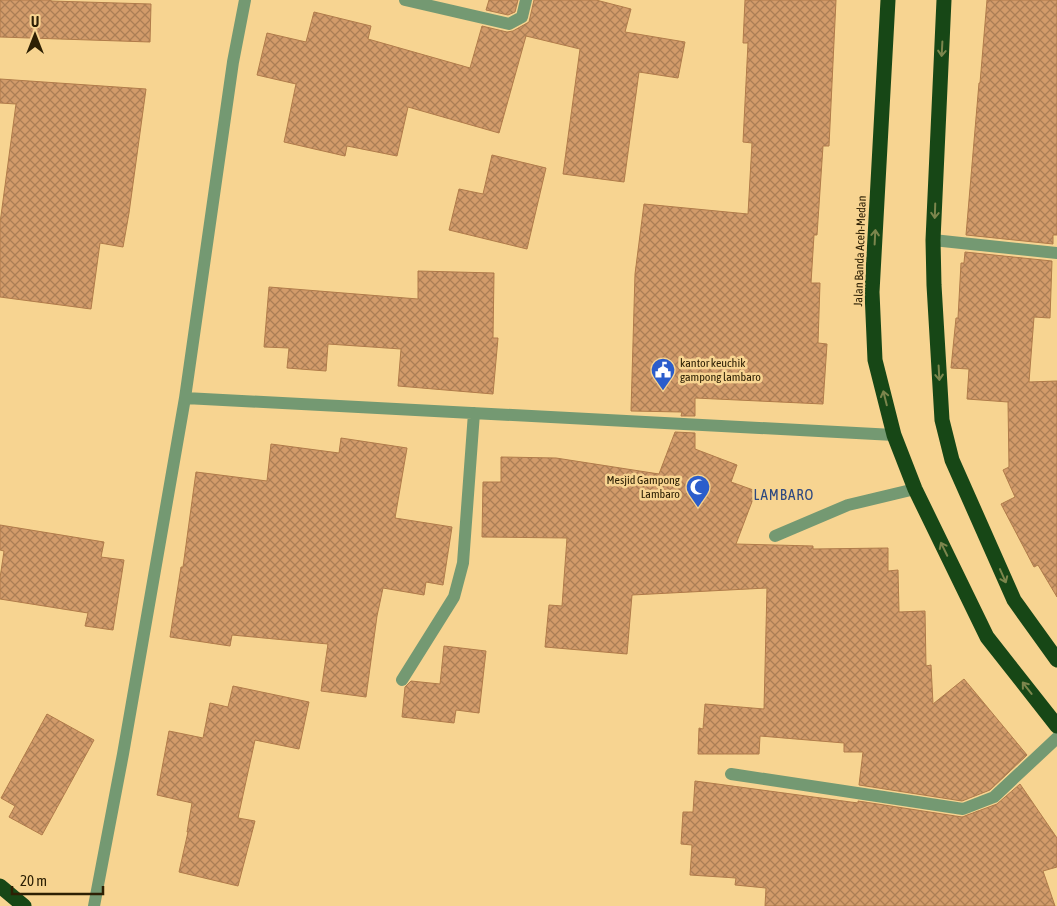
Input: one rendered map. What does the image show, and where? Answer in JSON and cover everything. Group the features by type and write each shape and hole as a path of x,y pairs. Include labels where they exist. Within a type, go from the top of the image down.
{"highway":[{"name":"Jalan Banda Aceh-Medan","path":"888,0 872,292 875,360 894,435 915,489 987,637 1057,726"},
{"path":"944,0 934,240 934,285 942,420 952,460 1014,600 1057,660"},
{"path":"0,886 24,906"}],"street":[{"path":"94,906 125,744 185,398 233,62 245,0"},
{"path":"405,0 509,24 522,17 526,0"},
{"path":"934,240 1057,253"},
{"path":"185,398 894,435"},
{"path":"402,680 454,597 463,563 474,413"},
{"path":"775,536 848,504 915,489"},
{"path":"731,774 963,808 994,797 1057,738"}],"building":[{"path":"0,0 151,4 150,42 0,37"},
{"path":"489,0 518,0 515,12 508,15 486,10"},
{"path":"534,0 596,0 631,9 625,32 685,42 678,78 639,72 624,182 563,174 580,49 526,36 499,133 408,107 397,156 347,146 345,156 284,142 296,84 257,75 267,33 306,42 314,12 371,26 368,39 470,68 482,26 507,32 513,31 529,22"},
{"path":"745,0 836,0 829,146 823,146 817,235 814,235 811,283 820,283 818,343 827,344 823,404 695,398 695,416 681,416 682,412 631,411 635,274 644,204 748,214 752,143 743,142 748,43 743,43"},
{"path":"987,0 1057,0 1057,235 1053,235 1053,244 966,235"},
{"path":"0,79 146,89 123,247 100,243 91,309 0,297 0,223 16,104 0,103"},
{"path":"492,155 546,168 527,249 449,230 459,189 483,194"},
{"path":"965,252 1052,261 1050,318 1034,317 1029,382 1057,381 1057,597 1038,565 1034,567 1001,504 1015,497 1003,470 1009,467 1008,402 967,399 969,369 951,368 956,318 958,318 961,263 964,263"},
{"path":"418,271 494,273 493,338 498,338 493,394 398,386 401,349 328,344 326,371 287,368 289,348 264,347 269,287 418,299"},
{"path":"675,432 695,433 695,449 737,465 731,482 756,491 736,544 813,546 813,549 888,548 888,571 898,570 899,612 925,611 926,666 931,665 933,704 964,679 1027,755 990,790 962,801 859,785 863,752 844,752 844,743 760,736 759,754 698,754 699,728 703,729 705,704 764,709 767,588 632,595 627,654 545,647 549,605 562,606 567,538 482,537 483,482 501,482 501,457 556,458 659,474"},
{"path":"341,438 407,448 395,518 452,527 443,585 426,582 424,595 383,588 377,616 366,697 321,691 328,644 232,635 230,646 170,637 181,567 183,567 196,472 267,481 271,444 339,453"},
{"path":"0,525 104,542 101,557 124,560 113,630 85,626 88,613 0,599 0,578 4,551 0,550"},
{"path":"444,646 486,651 479,713 456,710 454,723 402,717 405,687 411,681 440,684"},
{"path":"233,686 309,702 299,749 255,740 238,818 255,821 238,886 179,872 192,803 157,795 169,731 203,738 210,703 228,707"},
{"path":"47,714 94,740 42,835 9,817 15,806 1,798"},
{"path":"695,781 858,803 858,801 962,817 997,804 1020,784 1057,838 1057,867 1043,871 1055,906 765,906 766,888 735,885 736,878 690,875 692,845 681,844 683,812 693,812"}],"place":[{"name":"kantor keuchik gampong lambaro","path":"663,391"},
{"name":"Mesjid Gampong Lambaro","path":"698,508"}],"district":[{"name":"LAMBARO","path":"784,494"}]}
